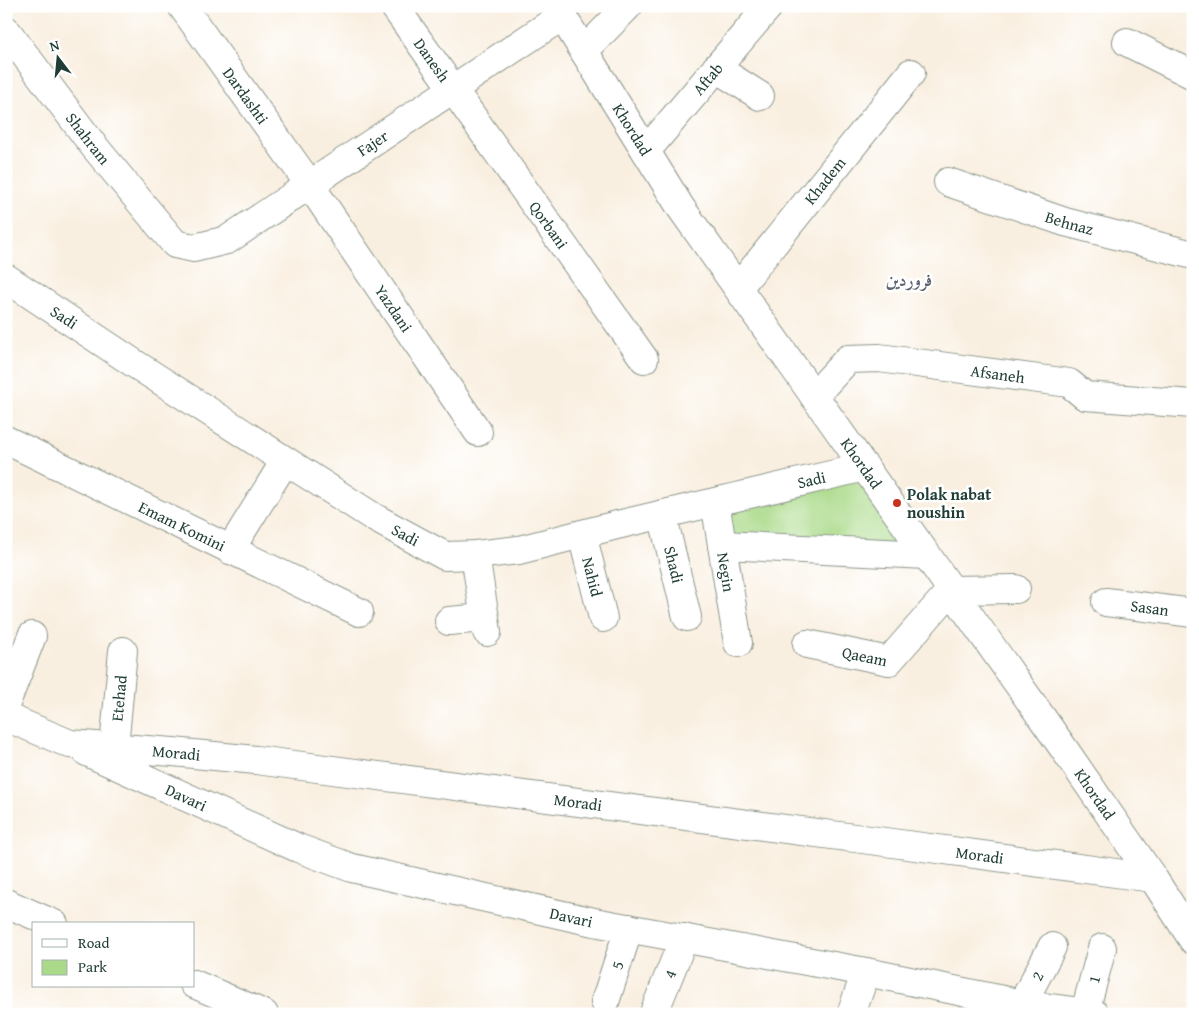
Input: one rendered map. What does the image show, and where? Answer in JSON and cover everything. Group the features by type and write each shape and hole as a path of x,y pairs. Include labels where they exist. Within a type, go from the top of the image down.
{"street":[{"name":"Dardashti","path":"182,6 310,185"},
{"name":"Danesh","path":"394,6 452,90"},
{"path":"584,51 628,6"},
{"name":"Aftab","path":"646,151 769,6"},
{"name":"Fajer","path":"6,30 92,145 175,244 194,248 227,240 452,90 559,11"},
{"name":"Khordad","path":"559,11 682,208 1062,746 1153,878 1193,940"},
{"path":"1128,42 1193,75"},
{"path":"716,68 760,96"},
{"name":"Khadem","path":"738,288 911,73"},
{"name":"Qorbani","path":"452,90 644,359"},
{"name":"Behnaz","path":"948,182 1065,222 1193,256"},
{"name":"Yazdani","path":"310,185 478,432"},
{"name":"Sadi","path":"6,278 135,364 374,518 445,556 519,550 662,514 865,467"},
{"name":"Afsaneh","path":"814,396 848,359 879,358 1069,383 1085,396 1193,404"},
{"name":"Emam Komini","path":"6,440 359,612"},
{"path":"230,550 285,461"},
{"name":"Negin","path":"715,502 738,643"},
{"name":"Shadi","path":"662,514 687,617"},
{"name":"Nahid","path":"582,534 603,618"},
{"path":"722,545 927,555"},
{"path":"449,621 486,625 475,555"},
{"path":"952,590 1016,588"},
{"name":"Qaeam","path":"806,644 889,661 952,590"},
{"name":"Sasan","path":"1106,602 1193,612"},
{"path":"6,703 32,636"},
{"name":"Etehad","path":"114,747 123,651"},
{"name":"Moradi","path":"6,717 70,744 246,760 358,773 1153,878"},
{"name":"Davari","path":"70,744 298,848 352,868 594,922 866,972 1022,1004 1090,1013"},
{"path":"6,903 49,922"},
{"name":"5","path":"605,1002 628,928"},
{"name":"4","path":"655,1010 684,938"},
{"name":"2","path":"1022,1004 1052,947"},
{"name":"1","path":"1090,1013 1102,948"},
{"path":"851,1014 866,972"},
{"path":"195,984 264,1014"}],"green space":[{"path":"860,480 896,545 733,538 727,508"}],"place":[{"name":"Polak nabat noushin","path":"897,503"}],"district":[{"name":"فروردین","path":"909,279"}]}
